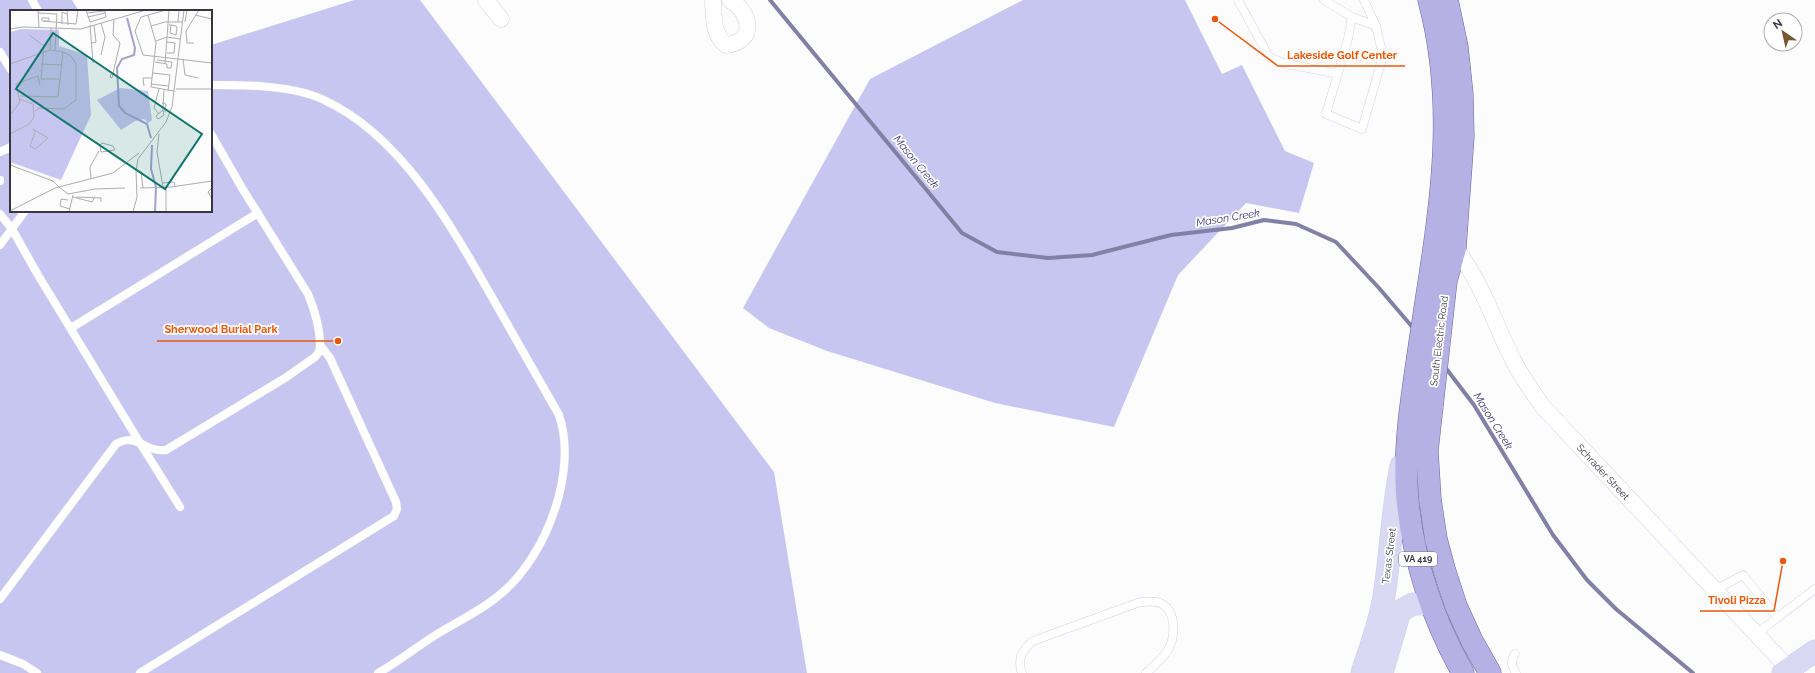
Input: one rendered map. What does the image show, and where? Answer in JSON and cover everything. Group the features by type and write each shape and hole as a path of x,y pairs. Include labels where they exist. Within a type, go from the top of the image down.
{"main road":[{"name":"South Electric Road","path":"1429,0 1442,66 1445,104 1441,190 1413,387 1408,437 1407,494 1419,566 1431,604 1453,655 1463,673"},
{"name":"South Electric Road","path":"1447,0 1457,47 1462,94 1463,137 1455,248 1446,281 1427,451 1430,499 1436,539 1456,606 1472,641 1490,673"},
{"name":"Texas Street","path":"1362,673 1374,639 1384,598 1397,485 1408,437"},
{"path":"1382,673 1400,611 1413,604 1431,604"},
{"path":"1786,671 1815,651"}],"street":[{"path":"486,0 502,19"},
{"path":"713,0 715,30 720,40 726,45 735,44 742,40 747,36 748,30 747,20 736,3 730,0"},
{"name":"Schrader Street","path":"1455,248 1474,274 1514,361 1528,386 1544,408 1756,634 1786,671"}],"lane":[{"path":"32,0 37,10"},
{"path":"1238,0 1269,57 1283,63 1338,74"},
{"path":"1324,0 1352,17 1376,26"},
{"path":"1352,17 1348,38 1326,114 1362,128 1383,56 1376,26 1364,0"},
{"path":"0,52 10,68"},
{"path":"212,85 251,85 281,88 323,99 367,126 386,144 417,180 444,218 555,408 564,429 565,444 563,475 558,500 549,525 538,547 520,575 487,606 434,636 378,673"},
{"path":"0,599 116,444 124,440 132,440 157,450 166,450 309,361 319,352 320,334 315,312 308,294 212,136"},
{"path":"0,152 10,147"},
{"path":"0,245 24,212"},
{"path":"70,328 258,213"},
{"path":"0,214 12,229 38,275 180,508"},
{"path":"140,673 394,516 397,509 396,502 330,358 320,345"},
{"path":"1715,590 1744,575 1778,618"},
{"path":"1756,634 1815,590"},
{"path":"1022,673 1020,664 1021,656 1025,648 1033,641 1140,602 1152,602 1162,604 1167,608 1172,617 1172,637 1168,649 1158,662 1146,673"},
{"path":"0,654 37,673"},
{"path":"1515,654 1512,658 1511,665 1516,673"}],"shaded area":[{"path":"0,0 72,0 78,10 10,10 10,212 212,212 212,45 354,0 420,0 774,472 807,673 0,673"},
{"path":"1023,0 1185,0 1222,74 1242,65 1285,151 1314,163 1299,213 1246,203 1178,275 1114,427 995,403 827,351 769,328 743,308 870,79"}],"waterway":[{"name":"Mason Creek","path":"770,0 962,233 997,252 1048,258 1092,255 1171,235 1232,228 1264,220 1296,224 1336,242 1379,288 1414,329"},
{"name":"Mason Creek","path":"1445,367 1474,405 1553,535 1587,580 1616,609 1693,673"}],"place":[{"name":"Lakeside Golf Center","path":"1215,19"},
{"name":"Sherwood Burial Park","path":"338,341"},
{"name":"Tivoli Pizza","path":"1783,561"}]}
